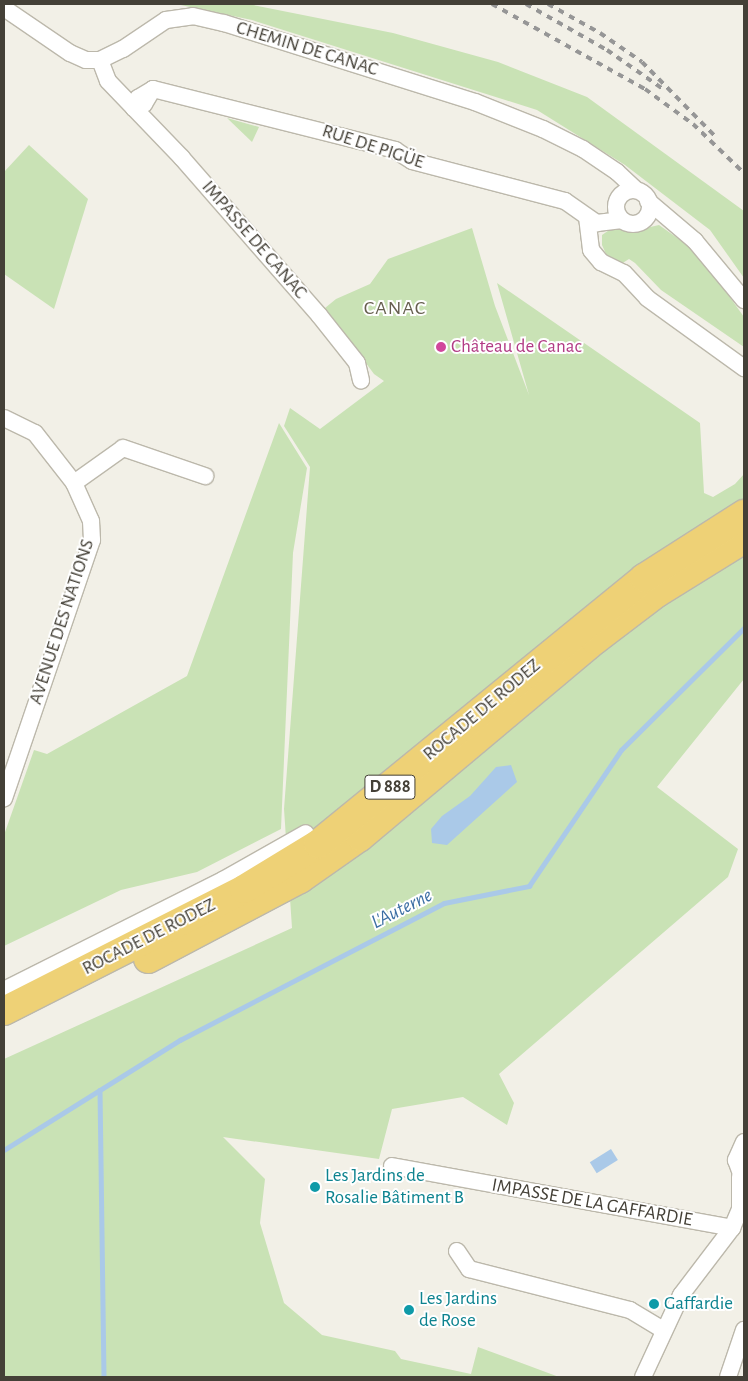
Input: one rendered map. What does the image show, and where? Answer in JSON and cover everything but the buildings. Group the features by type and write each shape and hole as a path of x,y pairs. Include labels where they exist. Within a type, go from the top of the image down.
{"highway":[{"name":"ROCADE DE RODEZ","path":"5,994 244,889 318,844 566,639 644,578 744,514"},
{"name":"ROCADE DE RODEZ","path":"4,1032 235,915 300,879 360,837 595,640 657,593 744,539"},
{"path":"306,833 418,749 534,655 566,639"}],"street":[{"path":"4,8 70,53 86,60 100,60 108,81 134,108"},
{"name":"CHEMIN DE CANAC","path":"100,60 123,50 166,20 193,16 475,102 543,129 617,172 638,200"},
{"name":"RUE DE PIGÜE","path":"134,108 144,104 153,89 395,150 412,160 565,201 587,218"},
{"name":"IMPASSE DE CANAC","path":"134,108 182,158 316,311 357,363 361,381"},
{"path":"619,216 617,201 638,200 669,220 695,241 744,300"},
{"path":"638,200 638,223 619,216 587,218 591,250 601,262 624,273 648,298 744,368"},
{"name":"AVENUE DES NATIONS","path":"4,418 35,433 74,482 91,521 92,540 4,798"},
{"path":"74,482 123,448 205,476"},
{"path":"5,994 223,880 306,833"},
{"path":"643,1377 681,1294 732,1228 742,1207 742,1179 736,1160 744,1142"},
{"name":"IMPASSE DE LA GAFFARDIE","path":"392,1166 732,1228"},
{"path":"457,1251 469,1269 630,1310 663,1330"},
{"path":"728,1377 744,1330"}],"green space":[{"path":"176,4 248,4 393,33 498,62 587,97 744,211 744,278 710,230 625,165 537,110 252,20"},
{"path":"227,118 259,127 252,142"},
{"path":"29,145 88,199 54,309 4,274 4,172"},
{"path":"659,225 690,247 707,265 744,317 744,347 661,290 635,263 629,259 621,264 606,254 602,245 602,235 615,226 633,231"},
{"path":"472,228 495,306 529,395 497,283 700,423 704,493 713,497 735,484 744,474 744,498 732,507 744,514 744,679 657,787 738,849 728,877 499,1074 514,1103 507,1125 463,1097 392,1109 379,1159 223,1137 265,1179 260,1223 284,1303 322,1335 395,1351 401,1359 471,1374 478,1347 559,1377 4,1377 4,1059 292,928 284,809 310,467 284,426 290,408 320,429 384,381 374,374 325,308 336,299 370,284 388,259"},
{"path":"279,423 307,468 293,553 281,829 197,872 121,890 4,946 4,835 34,750 47,754 187,676"}],"water":[{"path":"511,765 517,782 447,845 432,843 431,829 442,816 470,796 496,767"},
{"path":"611,1149 618,1160 597,1173 590,1162"}],"waterway":[{"name":"L'Auterne","path":"4,1150 180,1040 444,903 529,886 621,750 744,628"},
{"path":"100,1090 104,1377"}],"railway":[{"path":"492,4 645,89 693,124 744,173"},
{"path":"526,4 607,50 663,89"},
{"path":"548,4 600,33 642,62 715,136"}],"place":[{"name":"Château de Canac","path":"441,347"},
{"name":"Les Jardins de Rosalie Bâtiment B","path":"315,1187"},
{"name":"Gaffardie","path":"654,1304"},
{"name":"Les Jardins de Rose","path":"409,1310"}],"district":[{"name":"CANAC","path":"395,308"}]}
